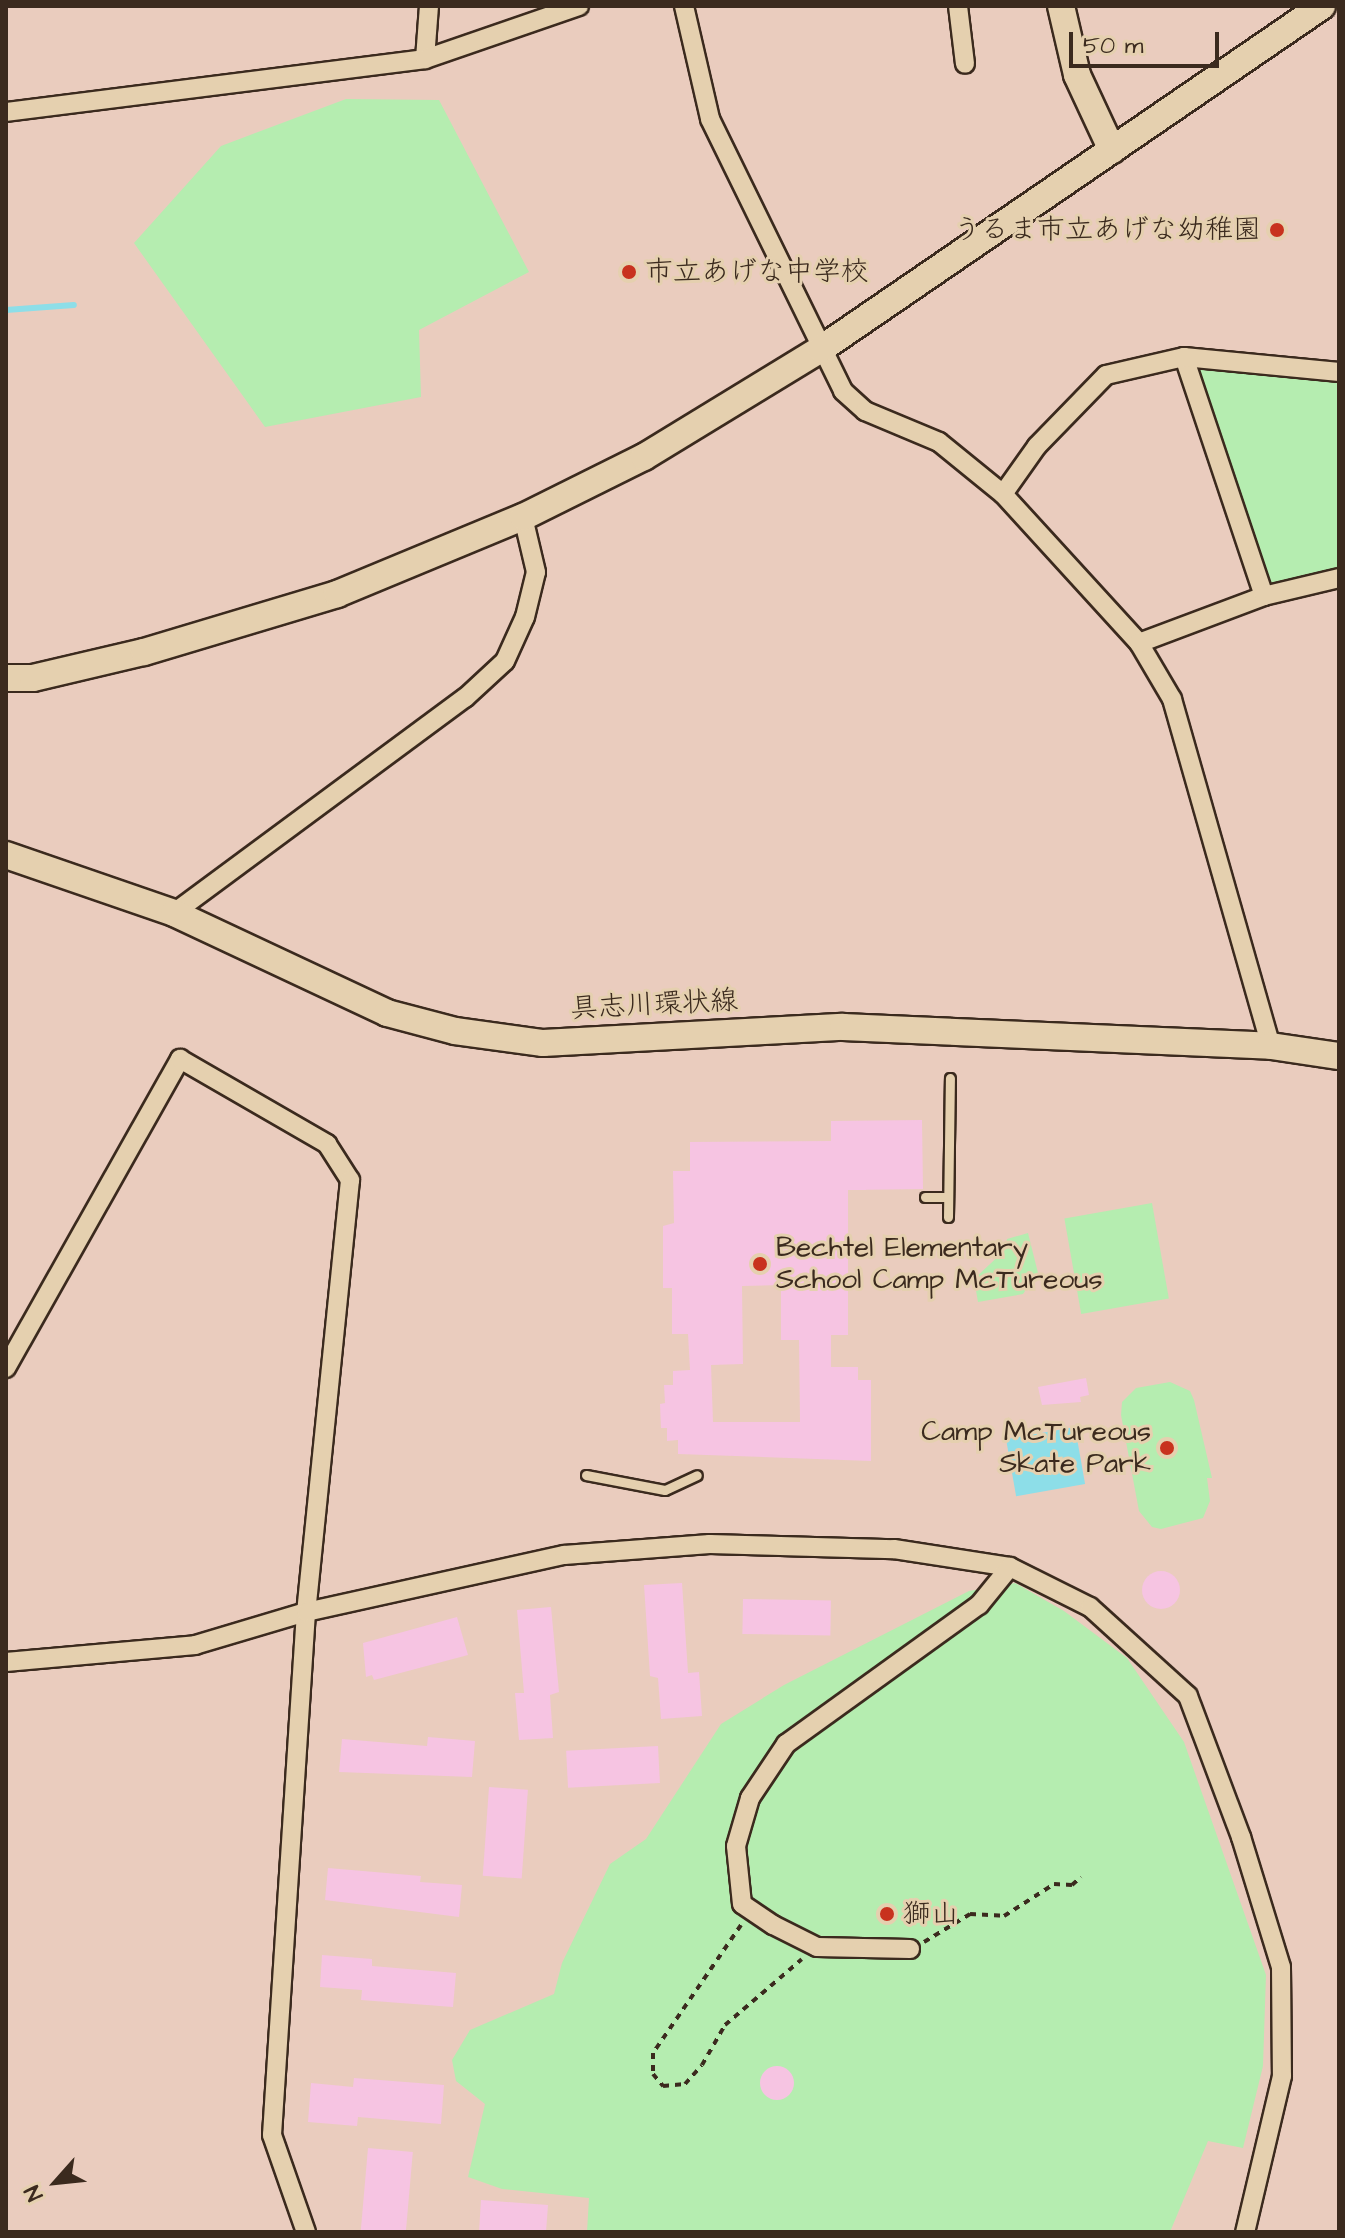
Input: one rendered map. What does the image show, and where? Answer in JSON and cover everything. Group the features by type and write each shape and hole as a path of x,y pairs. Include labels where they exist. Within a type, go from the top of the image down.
{"street":[{"path":"425,59 429,6"},
{"path":"6,112 425,59 579,6"},
{"path":"684,6 710,119 843,391 865,411 939,442 1003,494 1139,643 1172,699 1271,1046"},
{"path":"958,6 965,64"},
{"path":"1061,6 1077,75 1112,150"},
{"path":"6,678 33,678 144,652 337,594 523,517 644,457 821,349 1322,6"},
{"path":"1003,494 1037,446 1106,375 1184,357 1339,372"},
{"path":"1184,357 1264,596"},
{"path":"174,913 465,698 505,661 525,617 536,572 523,517"},
{"path":"1139,643 1264,596 1339,578"},
{"name":"具志川環状線","path":"6,855 174,913 387,1013 455,1031 543,1043 843,1027 1271,1046 1339,1056"},
{"path":"6,1368 180,1059 327,1144 350,1180 306,1612 272,2135 306,2232"},
{"path":"6,1662 195,1645 306,1612 564,1555 710,1544 894,1549 1010,1567 1090,1607 1188,1696 1241,1837 1281,1967 1282,2076 1245,2232"},
{"path":"910,1949 817,1947 752,1911 742,1904 736,1846 750,1798 786,1744 979,1605 1010,1567"}],"lane":[{"path":"948,1217 950,1078"},
{"path":"925,1197 948,1197"},
{"path":"586,1475 665,1490 697,1475"}],"path":[{"path":"910,1949 970,1914 1004,1916 1054,1884 1072,1885 1081,1877"},
{"path":"752,1911 705,1971 653,2053 653,2074 663,2086 685,2084 725,2025 817,1947"}],"green space":[{"path":"346,99 439,100 529,272 419,330 421,397 265,427 134,243 221,146"},
{"path":"1184,357 1339,372 1339,578 1264,596"},
{"path":"1152,1203 1169,1299 1081,1314 1064,1218"},
{"path":"1028,1233 1038,1273 1023,1294 978,1302 974,1279 1005,1250 1007,1239"},
{"name":"Camp McTureous Skate Park","path":"1170,1382 1190,1391 1194,1400 1212,1478 1207,1478 1210,1501 1203,1518 1161,1529 1152,1527 1139,1511 1121,1415 1122,1402 1136,1388"},
{"path":"1015,1583 1064,1611 1127,1658 1184,1742 1266,1975 1263,2066 1243,2148 1208,2141 1170,2232 587,2232 589,2198 502,2189 468,2177 485,2104 456,2081 452,2060 470,2030 554,1994 562,1963 610,1864 646,1839 721,1724 784,1685 969,1591"}],"water":[{"path":"1075,1427 1085,1484 1016,1496 1006,1439"}],"building":[{"path":"922,1120 923,1189 848,1190 848,1335 831,1335 831,1367 858,1367 858,1380 871,1380 871,1461 678,1454 678,1440 667,1441 667,1428 661,1428 660,1404 665,1403 664,1385 673,1385 673,1371 690,1370 688,1334 672,1334 672,1288 663,1288 663,1226 674,1223 673,1171 690,1171 690,1142 831,1141 831,1121","holes":["781,1285 781,1340 799,1340 800,1422 713,1422 711,1365 743,1364 742,1286"]},
{"path":"1086,1378 1089,1395 1080,1397 1081,1402 1042,1405 1038,1387"},
{"path":"1161,1571 1174,1577 1180,1590 1174,1603 1161,1609 1148,1603 1142,1590 1148,1577"},
{"path":"682,1583 688,1673 699,1672 702,1716 661,1719 658,1678 650,1676 644,1585"},
{"path":"743,1599 831,1601 830,1636 742,1634"},
{"path":"551,1607 559,1692 550,1695 553,1738 519,1740 515,1693 524,1693 517,1610"},
{"path":"457,1617 468,1655 374,1680 372,1675 366,1677 363,1643"},
{"path":"428,1737 475,1741 472,1777 339,1772 342,1739 427,1746"},
{"path":"658,1746 660,1783 568,1788 566,1751"},
{"path":"489,1787 528,1790 522,1879 483,1876"},
{"path":"328,1868 421,1876 420,1882 462,1885 459,1917 325,1900"},
{"path":"322,1955 372,1959 372,1966 456,1973 453,2007 361,2000 362,1990 320,1987"},
{"path":"777,2066 789,2071 794,2083 789,2095 777,2100 765,2095 760,2083 765,2071"},
{"path":"354,2078 444,2085 441,2124 358,2117 357,2126 308,2122 311,2083 353,2087"},
{"path":"368,2148 413,2152 406,2232 361,2232"},
{"path":"481,2200 548,2205 546,2232 479,2232"}],"waterway":[{"path":"6,310 74,305"}],"place":[{"name":"うるま市立あげな幼稚園","path":"1277,230"},
{"name":"市立あげな中学校","path":"629,272"},
{"name":"Bechtel Elementary School Camp McTureous","path":"760,1264"},
{"name":"Camp McTureous Skate Park","path":"1167,1448"},
{"name":"獅山","path":"887,1914"}]}
